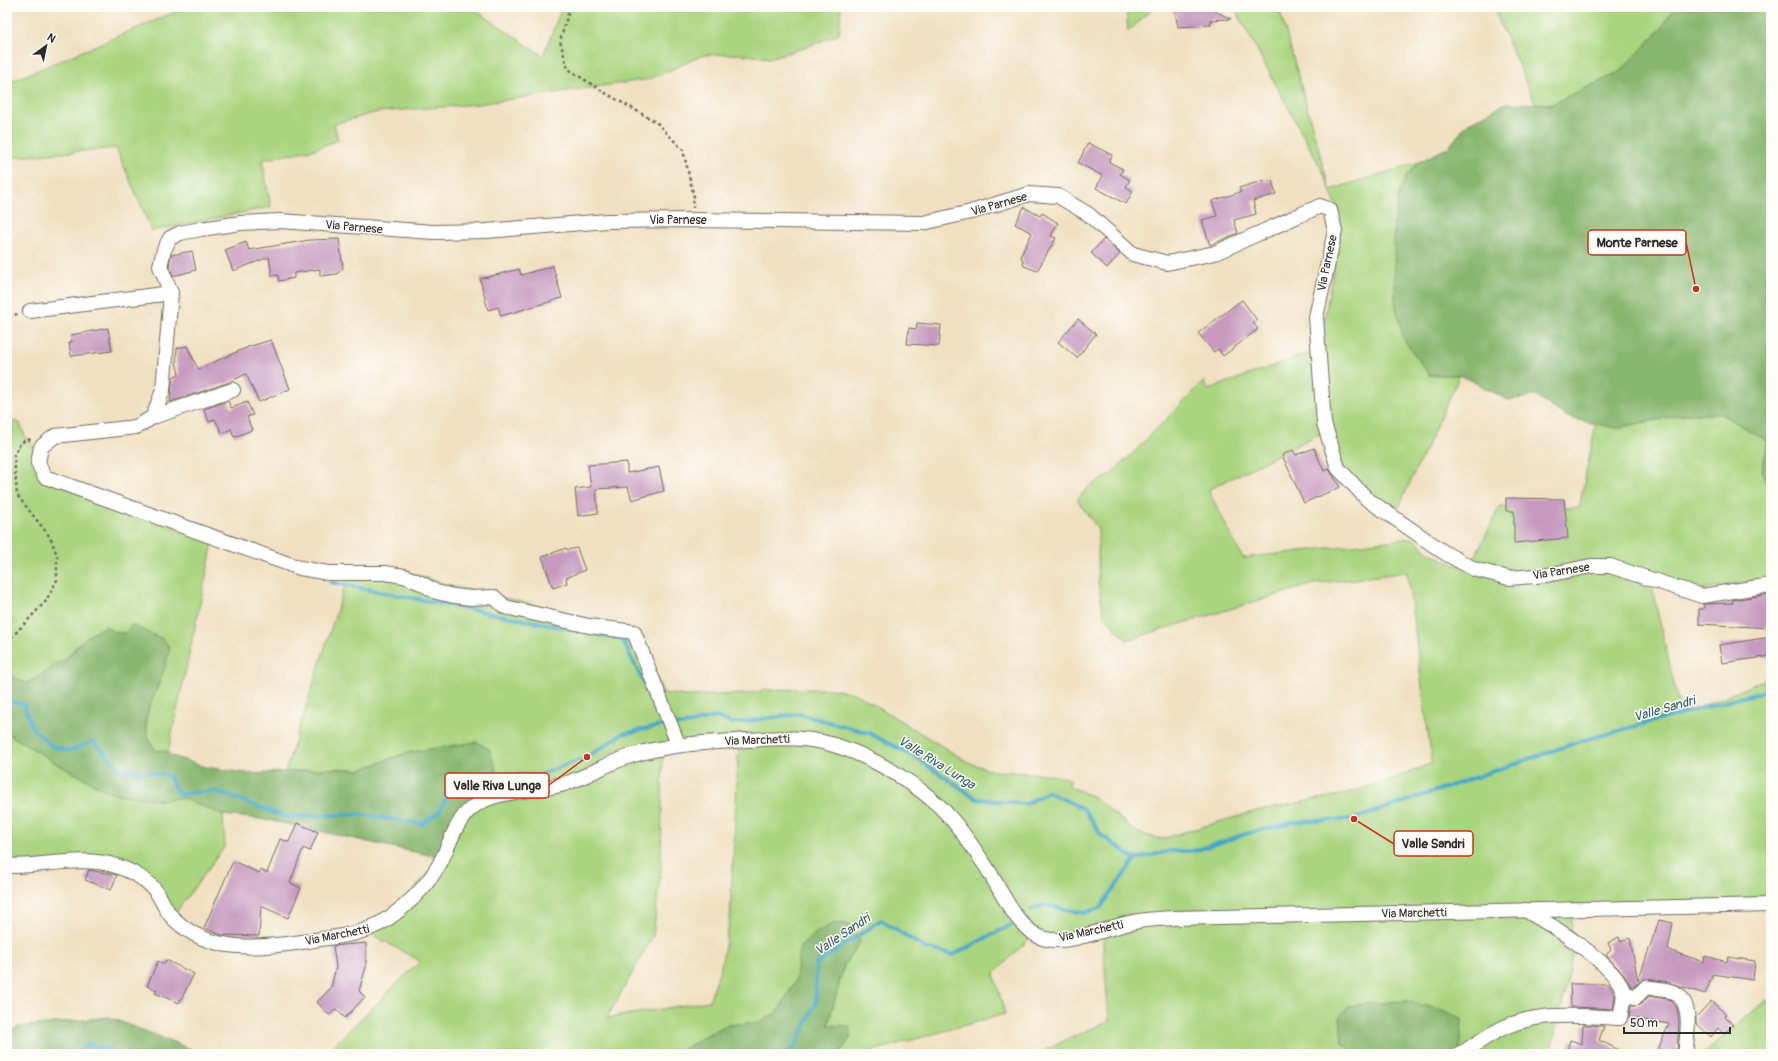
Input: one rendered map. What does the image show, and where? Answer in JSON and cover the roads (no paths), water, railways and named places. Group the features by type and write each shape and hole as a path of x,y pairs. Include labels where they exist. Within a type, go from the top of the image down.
{"street":[{"name":"Via Parnese","path":"153,417 163,390 171,293 160,266 164,250 170,238 180,233 241,223 280,221 433,232 486,231 607,221 693,220 923,223 971,212 1029,194 1058,196 1088,214 1133,254 1167,263 1215,253 1320,206 1330,210 1335,231 1316,317 1324,423 1338,468 1367,499 1445,553 1474,569 1509,578 1547,576 1597,566 1610,566 1702,596 1771,585"},
{"path":"30,311 171,293"},
{"path":"233,390 153,417 136,427 55,436 41,447 38,463 45,477 300,568 328,573 385,573 404,576 422,583 436,592 448,595 471,598 494,597 505,607 589,626 634,632 675,738"},
{"name":"Via Marchetti","path":"7,866 94,861 113,865 145,881 157,892 169,915 182,928 219,944 240,948 266,948 356,933 376,927 401,909 422,889 438,867 463,816 473,807 491,797 565,784 624,758 675,738 780,738 806,739 836,746 877,763 915,788 954,822 985,865 1016,916 1030,932 1047,940 1065,940 1138,921 1173,918 1771,905"},
{"path":"1460,1054 1504,1027 1533,1018 1570,1015 1620,1018 1624,992 1616,976 1595,957 1524,910"},
{"path":"1624,992 1636,998 1646,987 1676,993 1684,1001 1689,1027 1685,1054"}],"waterway":[{"path":"330,582 622,639 658,711"},
{"name":"Valle Sandri","path":"1031,910 1043,905 1084,913 1100,908 1135,859 1170,851 1194,851 1246,834 1295,822 1354,819 1581,741 1765,691 1771,688"},
{"name":"Valle Riva Lunga","path":"7,701 24,704 32,728 52,746 70,751 93,741 120,769 168,775 178,794 215,791 286,817 358,814 422,824 439,812 456,780 483,773 537,776 587,757 622,734 665,725 682,725 716,717 732,723 799,714 869,733 915,757 977,799 1026,804 1048,792 1084,809 1101,835 1135,859"},
{"name":"Valle Sandri","path":"784,1054 794,1048 816,1003 816,964 881,920 925,948 953,955 1011,925"},
{"path":"75,1054 89,1044 118,1054"}],"place":[{"name":"Monte Parnese","path":"1696,289"},
{"name":"Valle Riva Lunga","path":"587,757"},
{"name":"Valle Sandri","path":"1354,819"}]}
